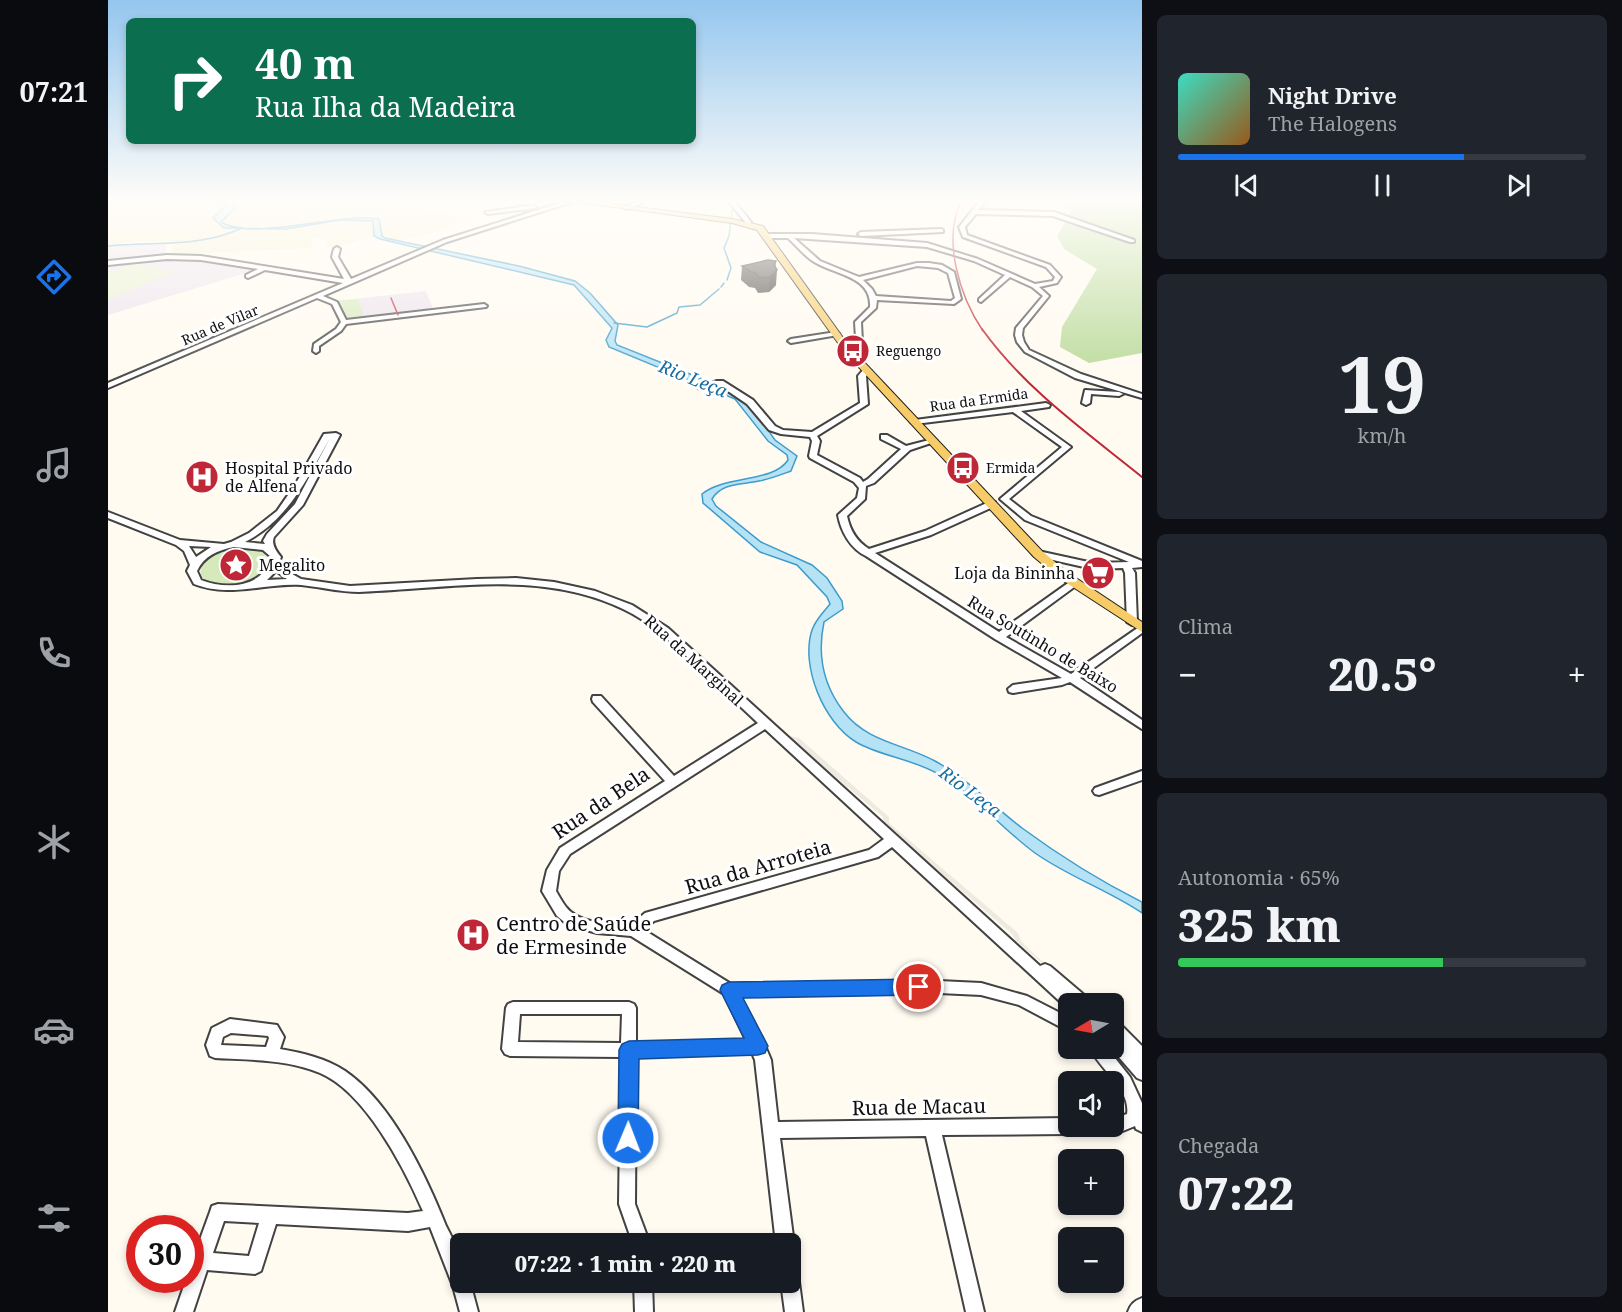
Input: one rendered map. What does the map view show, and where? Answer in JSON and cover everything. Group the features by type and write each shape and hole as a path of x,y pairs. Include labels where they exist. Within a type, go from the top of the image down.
{"main road":[{"path":"786,263 836,334 867,371 1038,554 1074,583 1139,626"}],"street":[{"path":"229,263 350,282"},
{"path":"339,263 350,282"},
{"name":"Rua de Vilar","path":"108,386 393,263"},
{"path":"822,263 859,279 874,298 873,308 858,322 860,341 843,343"},
{"path":"983,263 1034,286 1046,296 1021,324 1018,338 1021,345 1078,376 1142,396"},
{"path":"1034,286 1059,280 1053,269 1040,263"},
{"path":"859,279 891,269 936,266 951,272 958,299 955,302 874,298"},
{"path":"248,276 265,268"},
{"path":"981,300 1009,275"},
{"path":"317,296 335,303 344,322"},
{"path":"344,322 484,306"},
{"path":"316,351 316,345 339,330 344,322"},
{"path":"791,341 836,334"},
{"path":"702,388 720,383 750,402 772,428 781,432 813,435 864,404 862,376 867,371"},
{"path":"1086,403 1088,393 1122,394 1125,392"},
{"name":"Rua da Ermida","path":"915,422 1046,405"},
{"path":"866,553 928,533 1004,499 1066,447 1014,409"},
{"path":"108,515 178,543 188,550 194,564 204,555 266,528 282,513 327,436 336,435 295,510 268,541 281,572 299,582"},
{"path":"813,435 816,441 813,456 862,485 871,481 906,449 933,441"},
{"path":"884,437 906,449"},
{"path":"311,463 317,466 310,478 311,483"},
{"name":"Rua Soutinho de Baixo","path":"862,485 864,493 861,499 846,509 842,520 851,538 866,553 999,637 1072,678 1142,725"},
{"path":"1004,499 1028,518 1142,564"},
{"path":"178,543 257,544 273,551"},
{"path":"1038,554 1093,566 1142,564"},
{"name":"Rua da Marginal","path":"194,564 193,577 204,586 225,589 248,585 299,582 354,589 515,581 546,582 590,590 627,605 658,626 1060,993"},
{"path":"248,585 267,576 276,564"},
{"path":"1013,689 1072,678 1139,626 1130,573 1126,566"},
{"path":"999,637 1074,583"},
{"path":"597,699 673,782"},
{"name":"Rua da Bela","path":"729,990 634,931 597,927 573,921 555,902 549,891 550,880 558,860 566,851 764,724"},
{"path":"1099,791 1142,775"},
{"name":"Rua da Arroteia","path":"634,931 651,917 873,854 892,840"},
{"name":"Rua da Marginal","path":"1006,942 1071,993"},
{"path":"784,1233 763,1060 729,990 939,987 981,989 1022,1000 1058,1019"},
{"path":"638,1233 627,1204 629,1050 629,1008 513,1008 510,1049 629,1050 758,1046"},
{"path":"1124,1038 1142,1056"},
{"path":"1124,1053 1142,1073"},
{"path":"271,1054 313,1063 344,1079 370,1107 412,1168 450,1254"},
{"path":"1106,1059 1125,1082 1142,1124 1124,1125"},
{"path":"1124,1122 1134,1119 1135,1103"},
{"name":"Rua de Macau","path":"771,1130 1058,1126"},
{"path":"1124,1127 1142,1131"},
{"path":"932,1128 975,1312"},
{"path":"204,1252 218,1212 408,1222 435,1217"},
{"path":"204,1261 255,1265 270,1215"},
{"path":"184,1312 190,1293"},
{"path":"464,1293 469,1312"},
{"path":"643,1293 644,1312"},
{"path":"791,1293 794,1312"},
{"path":"1137,1312 1142,1307"}],"shaded area":[{"path":"108,263 214,263 249,270 249,272 108,315"},
{"path":"426,291 434,311 356,320 346,318 336,301"},
{"path":"779,726 790,736 799,738 889,817 889,823 1018,933 1021,941 1035,955 1082,993 1078,993 1016,941 1012,934 884,824 883,817 776,727"}],"green space":[{"path":"135,263 173,272 108,299 108,274"},
{"path":"1087,263 1142,263 1142,353 1089,363 1060,347 1062,327 1097,269"},
{"path":"358,299 365,319 346,318 336,301"},
{"path":"233,547 255,548 263,553 268,562 263,570 248,581 218,584 201,577 200,565 212,554"}],"water":[{"name":"Rio Leça","path":"482,263 506,263 575,281 590,293 618,325 615,341 617,345 725,388 749,403 775,440 797,456 791,471 763,480 727,487 712,499 716,506 761,542 812,565 827,578 842,601 843,609 824,622 821,646 823,669 831,691 844,712 853,722 875,736 923,755 947,768 1022,828 1051,848 1096,877 1142,902 1142,913 1035,853 953,783 919,765 865,747 844,733 834,722 818,692 809,660 812,630 830,604 827,597 797,565 760,552 703,503 702,494 712,488 771,472 788,460 787,455 768,441 735,399 609,347 606,340 612,328 574,285"}],"building":[{"path":"775,263 777,270 770,277 759,278 756,273 742,266"}],"waterway":[{"path":"727,280 731,268 729,263"},
{"path":"721,287 724,283"},
{"path":"614,323 647,327 677,313 679,307 700,305 719,289"}],"railway":[{"path":"955,263 967,302 983,331"},
{"path":"391,298 398,315"},
{"path":"982,329 999,351 1036,390 1142,477"}],"place":[{"name":"Reguengo","path":"853,351"},
{"name":"Ermida","path":"963,468"},
{"name":"Hospital Privado de Alfena","path":"202,477"},
{"name":"Megalito","path":"236,565"},
{"name":"Loja da Bininha","path":"1098,573"},
{"name":"Centro de Saúde de Ermesinde","path":"473,935"}],"route":[{"path":"628,1138 629,1050 758,1046 729,990 919,987"}]}
